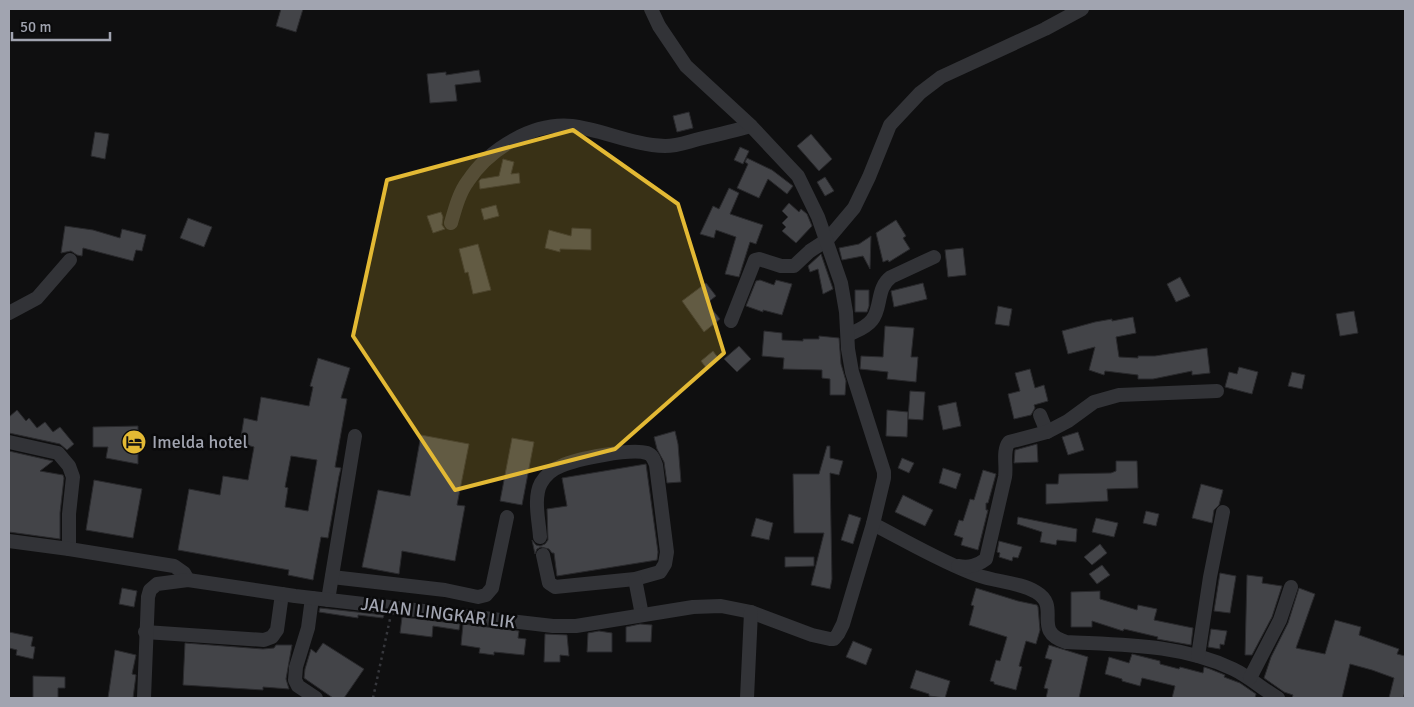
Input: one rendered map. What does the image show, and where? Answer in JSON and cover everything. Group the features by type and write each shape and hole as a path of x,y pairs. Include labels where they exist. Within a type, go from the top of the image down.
{"street":[{"path":"651,9 659,26 686,66 751,126 798,176 818,217 840,283 846,312 848,349 852,372 884,472 884,484 873,524 976,575 1028,588 1038,593 1046,601 1048,628 1051,635 1057,640 1145,646 1198,656 1217,662 1250,678 1278,698"},
{"path":"731,321 755,260 759,259 782,266 794,266 827,240 854,208 890,125 920,93 941,77 1046,29 1082,9"},
{"path":"452,223 457,202 467,181 482,164 509,142 533,131 552,126 572,126 663,146 678,145 751,126"},
{"path":"848,335 867,326 874,319 885,281 934,257"},
{"path":"9,313 36,298 70,260"},
{"path":"953,565 972,567 980,564 986,558 1005,477 1006,446 1008,442 1047,432 1068,421 1094,402 1105,398 1119,395 1217,391"},
{"path":"1040,415 1047,432"},
{"path":"328,600 355,436"},
{"path":"9,442 58,453 69,466 73,477 68,549"},
{"path":"540,536 538,496 540,484 547,475 560,466 589,458 623,453 646,453 652,456 656,464 667,552 665,564 660,572 635,579 555,587 549,583 543,555"},
{"path":"1198,656 1210,577 1223,512"},
{"path":"332,576 445,590 478,597 486,594 492,588 507,517"},
{"name":"JALAN LINGKAR LIK","path":"144,698 148,596 150,590 157,584 188,580 312,598 553,626 576,626 702,606 721,606 751,612 830,640 834,639 843,624 873,524"},
{"path":"9,541 174,566 184,573 188,580"},
{"path":"635,579 642,615"},
{"path":"1250,678 1280,620 1291,587"},
{"path":"146,632 264,640 272,637 276,630 282,594"},
{"path":"312,598 308,628 296,667 295,680 298,686 316,698"},
{"path":"746,698 751,612"}],"path":[{"path":"373,698 392,608"}],"highlighted area":[{"path":"573,130 678,204 724,353 615,449 455,490 353,336 387,180"}],"building":[{"path":"281,9 303,9 296,32 276,26"},
{"path":"479,70 481,82 455,85 457,101 430,103 427,74 446,72 446,75"},
{"path":"689,112 693,128 677,132 673,116"},
{"path":"95,132 109,134 105,159 91,156"},
{"path":"811,134 832,159 819,171 797,146"},
{"path":"740,147 749,151 743,164 734,160"},
{"path":"747,158 772,170 793,186 787,194 768,179 759,198 737,188 748,164 745,162"},
{"path":"503,159 514,162 511,174 519,173 520,183 480,189 479,181 481,179 499,176"},
{"path":"825,177 834,191 825,196 817,182"},
{"path":"729,188 739,193 730,214 763,225 756,244 750,242 739,277 725,274 736,237 716,230 714,238 700,234 713,206 719,209"},
{"path":"789,203 799,212 801,209 807,214 812,226 796,243 782,231 786,227 782,223 788,217 782,211"},
{"path":"496,205 499,216 484,220 481,209"},
{"path":"441,212 443,217 442,225 445,229 433,233 427,216"},
{"path":"188,218 212,227 204,247 180,238"},
{"path":"896,220 906,236 903,238 910,249 889,262 888,260 883,262 876,233"},
{"path":"65,226 93,230 120,238 122,229 146,235 142,251 136,250 133,261 83,248 82,256 71,251 61,253"},
{"path":"572,228 591,229 591,250 560,249 560,252 545,248 549,230 571,236"},
{"path":"871,236 870,269 863,256 842,260 839,248 859,244"},
{"path":"478,244 491,290 473,294 468,272 465,273 459,249"},
{"path":"963,248 966,275 948,277 945,250"},
{"path":"821,254 833,289 823,294 818,269 810,272 808,266"},
{"path":"1180,277 1190,296 1176,302 1167,284"},
{"path":"760,280 774,285 776,280 792,284 782,315 763,310 763,312 746,306 756,281"},
{"path":"706,283 716,296 707,303 720,319 704,332 682,301"},
{"path":"923,283 927,299 894,307 891,291"},
{"path":"855,290 869,290 867,312 855,312"},
{"path":"998,306 1012,309 1009,326 995,324"},
{"path":"1354,311 1358,333 1340,336 1336,314"},
{"path":"1133,317 1136,333 1116,337 1119,357 1138,358 1138,356 1155,356 1207,348 1210,373 1192,375 1192,371 1153,379 1138,379 1138,375 1105,371 1104,375 1089,370 1095,347 1068,354 1062,331 1095,322"},
{"path":"885,326 914,328 911,357 918,357 916,382 887,379 888,372 860,369 861,356 883,357"},
{"path":"764,331 782,333 782,340 803,341 803,339 819,339 819,336 839,338 841,364 846,381 845,395 830,395 830,379 822,378 822,370 783,369 784,358 762,356"},
{"path":"739,346 751,359 737,372 724,359"},
{"path":"713,351 719,359 707,369 701,361"},
{"path":"318,358 350,368 341,398 347,399 335,467 341,468 328,538 321,537 313,580 288,575 289,570 178,550 189,489 220,495 223,476 248,480 254,447 240,443 244,418 257,421 261,397 309,406 313,387 310,386","holes":["291,456 317,460 308,511 285,507 288,488 285,487"]},
{"path":"1239,367 1258,372 1252,394 1225,387 1229,372 1237,374"},
{"path":"1030,369 1035,388 1044,385 1048,401 1034,405 1035,408 1031,415 1014,419 1008,394 1020,391 1015,373"},
{"path":"1292,372 1305,375 1302,389 1288,386"},
{"path":"910,391 925,392 923,420 908,419"},
{"path":"956,402 961,426 943,430 938,406"},
{"path":"17,410 26,421 29,418 37,428 45,422 53,432 60,427 74,444 67,450 60,444 9,433 9,417"},
{"path":"887,410 908,412 907,437 886,436"},
{"path":"138,426 138,464 106,458 108,447 93,447 93,427"},
{"path":"675,431 681,482 667,483 664,462 657,449 654,437"},
{"path":"1078,432 1084,450 1068,455 1062,437"},
{"path":"421,435 469,444 457,505 465,506 455,561 402,551 399,574 362,567 378,490 410,496"},
{"path":"512,438 534,442 522,505 500,501"},
{"path":"1037,444 1038,462 1014,463 1015,450"},
{"path":"827,446 830,446 830,458 843,461 839,475 830,473 832,579 830,589 811,585 824,533 794,533 793,474 819,474"},
{"path":"9,451 53,461 40,471 63,475 60,539 9,532"},
{"path":"902,458 914,463 909,473 898,468"},
{"path":"1116,461 1137,461 1138,488 1107,489 1108,501 1046,504 1046,484 1058,484 1059,474 1111,473 1116,471"},
{"path":"646,464 658,552 657,560 557,576 554,553 549,549 541,547 537,549 535,554 532,540 536,545 545,544 548,540 547,509 567,506 562,478"},
{"path":"943,468 961,474 956,489 939,483"},
{"path":"983,470 996,474 988,503 986,503 986,510 988,510 978,550 961,545 963,538 954,535 959,520 963,521 970,499 974,500"},
{"path":"94,480 142,489 133,538 86,530"},
{"path":"1201,484 1223,490 1219,505 1214,510 1212,523 1192,518"},
{"path":"903,495 933,510 925,526 895,512"},
{"path":"1146,511 1159,514 1156,526 1143,523"},
{"path":"849,514 861,518 853,544 841,540"},
{"path":"1018,517 1077,529 1076,542 1057,540 1056,545 1040,542 1042,532 1017,524"},
{"path":"756,518 773,523 769,540 751,536"},
{"path":"1096,518 1118,523 1114,537 1092,532"},
{"path":"999,541 1022,547 1018,558 1013,557 1012,561 999,557 1000,553 997,552"},
{"path":"1100,544 1107,553 1092,565 1084,557"},
{"path":"785,557 814,557 814,566 785,567"},
{"path":"1102,565 1110,575 1097,584 1089,574"},
{"path":"1220,573 1236,576 1230,613 1214,611"},
{"path":"1247,575 1263,577 1262,583 1282,586 1272,617 1252,655 1245,655"},
{"path":"122,588 137,591 134,607 119,604"},
{"path":"976,588 1037,605 1038,607 1040,630 1036,644 1026,641 1019,666 1022,667 1016,690 994,684 994,682 990,681 996,660 1000,661 1007,637 969,625 974,606 971,605"},
{"path":"1299,588 1315,594 1296,648 1325,654 1335,620 1361,627 1359,635 1399,649 1397,654 1405,656 1405,692 1403,698 1389,698 1394,678 1350,664 1342,698 1292,698 1293,695 1284,692 1264,678 1271,657 1288,623"},
{"path":"1100,591 1100,599 1137,610 1138,605 1157,609 1154,620 1193,628 1191,645 1157,639 1158,637 1124,629 1123,631 1092,621 1092,627 1071,627 1071,592"},
{"path":"320,608 384,615 383,618 358,615 358,618 319,612"},
{"path":"402,617 460,624 459,630 433,626 432,637 400,633"},
{"path":"463,624 519,631 518,638 526,639 524,655 494,652 494,655 479,653 480,648 461,645"},
{"path":"640,624 652,625 651,642 626,642 626,627"},
{"path":"1211,629 1227,631 1224,645 1220,644 1220,649 1208,647"},
{"path":"599,631 612,633 612,652 587,652 588,633"},
{"path":"9,632 33,637 31,646 35,647 33,659 16,655 17,650 9,648"},
{"path":"545,634 567,635 569,656 560,655 560,662 544,662"},
{"path":"853,641 872,649 866,665 846,657"},
{"path":"185,643 263,649 274,648 276,645 292,645 286,679 289,689 263,687 263,690 183,685"},
{"path":"323,643 364,669 344,698 333,698 304,678 311,649 316,653"},
{"path":"1049,645 1088,657 1079,698 1046,698 1048,689 1044,688 1052,660 1045,658"},
{"path":"115,650 136,655 132,674 136,675 133,698 108,698"},
{"path":"1132,654 1160,661 1160,664 1179,669 1180,667 1203,673 1204,667 1210,669 1240,683 1256,694 1255,698 1172,698 1175,686 1142,678 1140,686 1105,674 1109,657 1129,663"},
{"path":"916,670 950,681 945,698 929,696 929,694 910,688"},
{"path":"33,676 65,677 65,688 58,688 58,698 33,698"}],"place":[{"name":"Imelda hotel","path":"134,442"}]}
